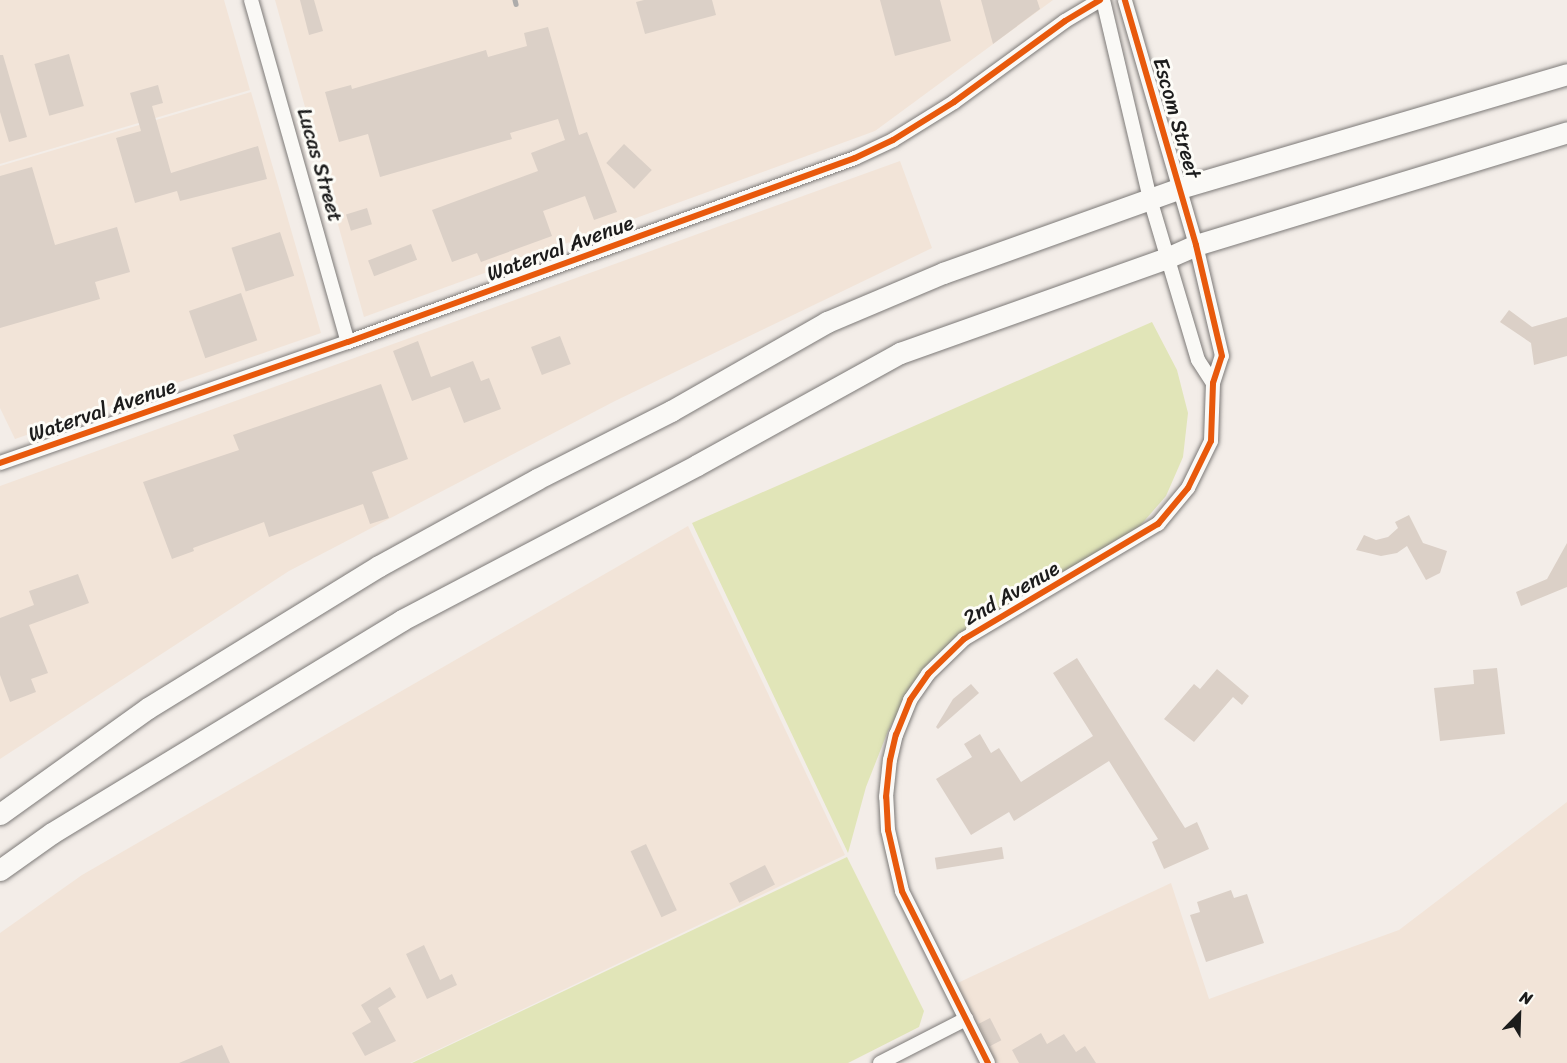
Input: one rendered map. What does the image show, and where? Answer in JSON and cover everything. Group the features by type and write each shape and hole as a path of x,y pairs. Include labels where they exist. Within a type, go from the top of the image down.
{"main road":[{"path":"0,814 148,708 307,609 537,479 671,411 827,322 943,273 1180,188 1567,74"},
{"path":"0,870 62,827 402,620 697,465 900,353 1169,257 1196,245 1567,132"}],"street":[{"name":"Lucas Street","path":"251,0 348,342"},
{"name":"Waterval Avenue","path":"0,463 348,342 855,158 893,140 954,102 1065,21 1102,0"},
{"name":"Escom Street","path":"1102,0 1150,199 1169,257"},
{"name":"Escom Street","path":"1125,0 1196,245"},
{"name":"2nd Avenue","path":"988,1063 902,891 887,819 890,760 896,735 910,700 928,674 964,639 1158,524 1188,488 1211,441 1213,383 1222,356 1196,245"},
{"path":"1169,257 1198,360 1213,383"},
{"path":"880,1063 966,1018"}],"shaded area":[{"path":"0,0 224,0 250,90 0,164"},
{"path":"275,0 1053,0 875,131 364,317"},
{"path":"251,92 321,333 15,439 0,408 0,166"},
{"path":"900,161 932,248 615,401 289,571 0,759 0,486"},
{"path":"688,526 845,855 410,1063 0,1063 0,933 82,875"},
{"path":"1567,802 1567,1063 987,1063 949,987 1171,883 1209,999 1399,930"}],"green space":[{"path":"1152,322 1177,370 1188,413 1183,457 1166,496 1139,527 1111,549 945,654 914,685 888,731 866,787 848,853 692,523"},
{"path":"847,857 924,1011 919,1027 848,1063 412,1063"}],"building":[{"path":"300,0 314,0 323,31 309,35"},
{"path":"712,0 716,15 645,34 636,2"},
{"path":"880,0 940,0 951,41 895,56"},
{"path":"981,0 1037,0 1040,9 993,44"},
{"path":"548,27 579,135 587,132 617,212 594,220 585,196 543,211 552,236 481,262 477,253 452,262 432,210 538,171 531,153 565,140 558,119 510,133 512,139 380,177 368,134 339,142 325,92 351,85 352,89 486,50 488,57 527,46 524,33"},
{"path":"69,54 84,106 49,116 34,64"},
{"path":"0,55 3,55 27,137 9,142 0,112"},
{"path":"158,85 163,103 152,106 171,173 258,146 267,179 180,201 177,191 135,203 116,138 141,131 130,93"},
{"path":"624,144 652,170 634,189 606,163"},
{"path":"32,167 55,245 117,227 130,272 95,282 100,299 0,328 0,176"},
{"path":"367,208 372,224 351,231 346,214"},
{"path":"280,232 294,276 246,292 231,248"},
{"path":"411,244 417,260 374,276 368,260"},
{"path":"241,293 257,340 205,358 189,311"},
{"path":"1509,310 1532,327 1567,317 1567,356 1534,365 1531,343 1500,322"},
{"path":"560,336 571,364 542,375 531,347"},
{"path":"418,341 431,377 473,361 481,381 489,378 501,409 464,423 450,387 412,401 393,351"},
{"path":"381,384 408,459 372,472 389,518 370,524 363,504 269,537 264,522 193,548 194,551 172,559 143,482 239,450 233,435"},
{"path":"1409,515 1423,543 1447,551 1440,573 1426,580 1407,546 1397,553 1381,556 1356,550 1364,535 1376,540 1388,537 1398,528 1395,522"},
{"path":"1567,543 1567,587 1521,606 1516,592 1547,579"},
{"path":"78,574 89,603 29,625 48,673 31,679 36,692 10,702 0,675 0,618 34,605 29,591"},
{"path":"1077,658 1185,828 1197,822 1209,849 1164,869 1152,842 1158,839 1109,761 1014,821 1009,812 971,835 936,779 972,757 964,744 980,734 991,753 999,748 1021,782 1093,736 1053,673"},
{"path":"1497,668 1505,734 1440,741 1434,688 1474,684 1473,670"},
{"path":"1217,669 1249,696 1242,705 1233,697 1194,742 1164,719 1194,684 1200,689"},
{"path":"971,684 979,693 938,729 936,727 953,699"},
{"path":"646,844 677,910 661,917 631,851"},
{"path":"1002,847 1004,859 937,869 935,858"},
{"path":"765,865 775,885 739,903 729,883"},
{"path":"1231,890 1234,898 1247,894 1264,943 1206,962 1190,915 1200,912 1197,902"},
{"path":"424,945 440,980 452,974 457,985 427,999 406,954"},
{"path":"390,987 396,997 378,1008 396,1041 365,1056 352,1033 371,1022 361,1005"},
{"path":"990,1018 1001,1040 990,1046 978,1024"},
{"path":"1041,1033 1047,1044 1064,1034 1076,1052 1085,1046 1096,1063 1019,1063 1012,1050"},
{"path":"222,1045 230,1063 179,1063"}],"railway":[{"path":"515,0 516,4"}],"cycle path":[{"path":"0,463 348,342 855,158 893,140 954,102 1065,21 1100,0"},
{"path":"988,1063 902,891 888,830 886,797 890,760 896,735 910,700 928,674 964,639 1158,524 1188,488 1211,441 1213,383 1222,356 1196,245 1125,0"}]}
